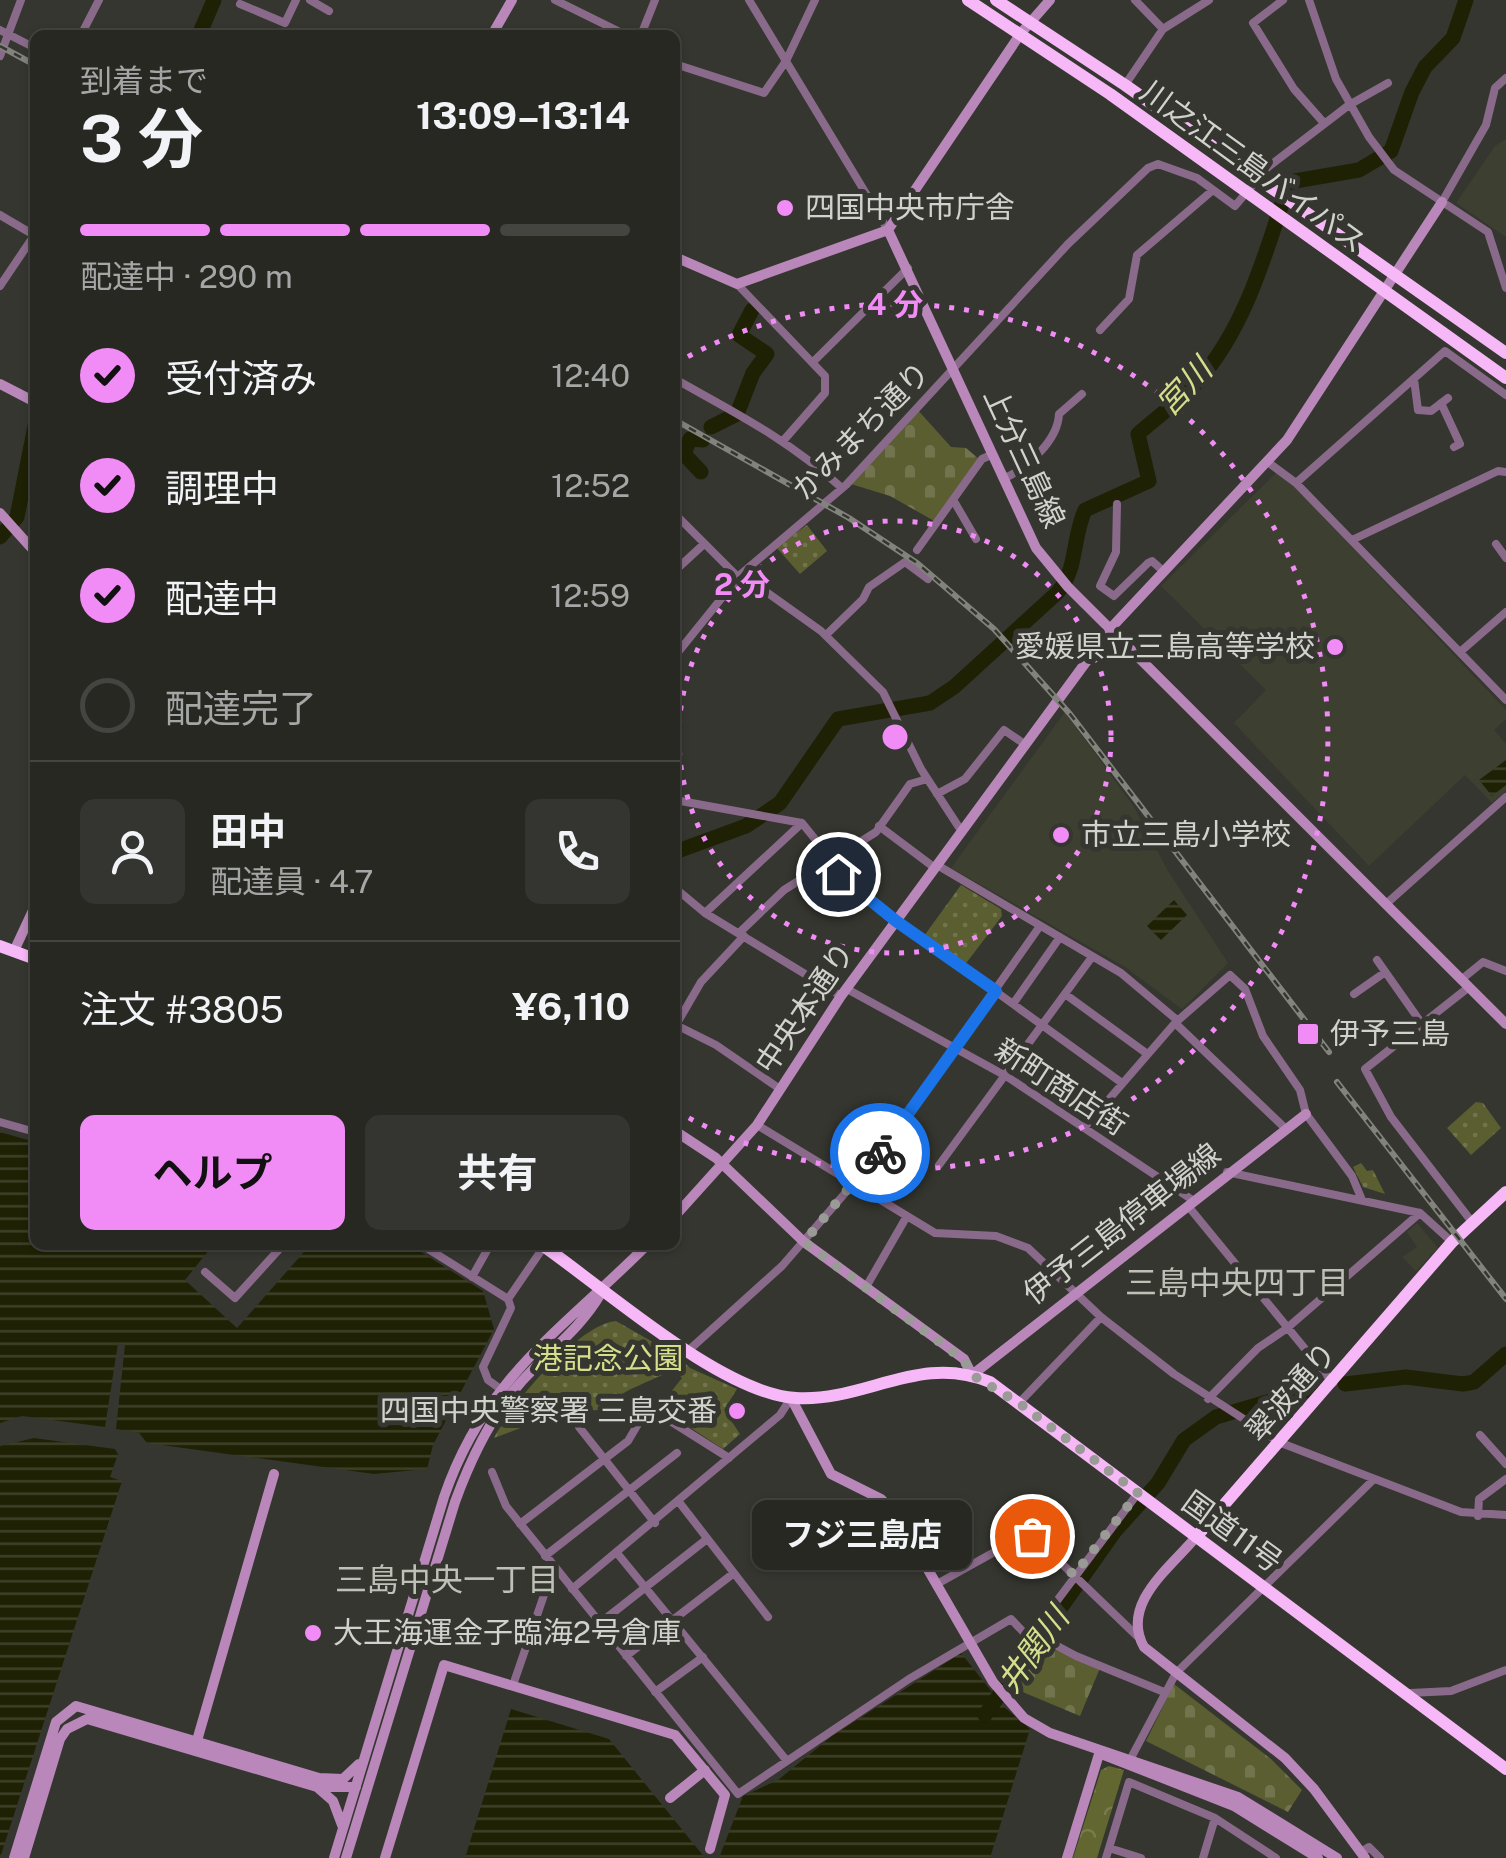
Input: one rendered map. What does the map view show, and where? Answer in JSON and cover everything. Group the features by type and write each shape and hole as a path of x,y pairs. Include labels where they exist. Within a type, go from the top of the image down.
{"highway":[{"name":"川之江三島バイパス","path":"968,0 1025,27 1125,85 1506,353"},
{"name":"川之江三島バイパス","path":"996,0 1025,27 1247,194 1506,378"},
{"path":"6,948 30,956"},
{"name":"翠波通り","path":"1196,1538 1452,1242 1506,1192"},
{"name":"国道11号","path":"551,1250 689,1350 742,1380 791,1398 829,1396 928,1372 972,1375 1019,1403 1506,1769"}],"street":[{"path":"0,56 4,32 21,0"},
{"path":"84,30 99,0"},
{"path":"239,5 285,23 296,0"},
{"path":"310,0 329,11"},
{"path":"495,30 512,0"},
{"path":"555,0 616,30"},
{"path":"643,30 656,0"},
{"path":"749,0 888,230"},
{"path":"680,66 758,95 786,62 815,0"},
{"path":"737,284 888,230 1025,27 1050,0"},
{"path":"1135,0 1164,29"},
{"path":"1125,85 1164,29 1209,0"},
{"path":"1284,0 1252,24 1294,89 1324,123"},
{"path":"1309,0 1349,105 1382,155 1488,232 1506,288"},
{"path":"4,32 30,45"},
{"path":"1442,202 1486,125 1494,88 1506,78"},
{"path":"1100,330 1129,298 1137,255 1213,190 1235,206 1258,179 1324,123 1388,82"},
{"name":"かみまち通り","path":"680,650 739,575 842,488 1068,244 1148,168 1158,164 1197,178 1213,190"},
{"name":"中央本通り","path":"680,1211 757,1125 844,992 1111,628 1162,570 1269,463 1442,202"},
{"path":"0,216 30,232"},
{"name":"上分三島線","path":"888,230 956,369 1024,528 1058,576 1506,1024"},
{"path":"0,286 30,240"},
{"path":"680,259 737,284 825,376 825,393 783,441"},
{"path":"0,260 11,267"},
{"path":"814,362 908,268"},
{"path":"1296,484 1445,351 1506,395"},
{"path":"1414,379 1418,410 1432,411 1444,400 1460,444 1454,447"},
{"path":"680,382 739,411 842,488"},
{"path":"0,384 30,399"},
{"path":"1003,479 1028,465 1059,425 1059,414 1082,394"},
{"path":"916,550 955,503 982,460 992,454"},
{"path":"1269,463 1296,484 1506,700"},
{"path":"1352,540 1498,471 1506,472"},
{"path":"955,503 976,539"},
{"path":"1116,504 1116,552 1100,586 1114,596 1148,563 1152,561 1162,570"},
{"path":"4,516 30,546"},
{"path":"680,519 739,575 826,635 891,706 927,779 962,832"},
{"path":"680,566 704,544"},
{"path":"1496,544 1506,558"},
{"path":"826,635 864,599 869,587 905,562 928,579"},
{"path":"1460,652 1506,612"},
{"path":"938,794 965,779 1004,730 1026,745"},
{"path":"680,1018 701,982 784,890 831,864 879,826 910,784 927,779"},
{"path":"1386,904 1506,797"},
{"path":"680,801 781,816 802,823 856,891 1122,1084"},
{"path":"705,913 802,823"},
{"path":"879,826 936,866 1121,973 1286,1129"},
{"name":"新町商店街","path":"680,892 742,935 1006,1076 1191,1203 1286,1329 1333,1383"},
{"path":"0,962 30,913"},
{"path":"689,1350 804,1242 855,1185 1040,926"},
{"path":"1013,1004 1060,938"},
{"path":"939,1166 1092,956"},
{"path":"1377,960 1422,1024"},
{"path":"1472,1222 1365,1076 1364,1069 1422,1024 1483,962 1506,971"},
{"path":"1354,994 1384,973"},
{"path":"1084,1128 1146,1053 1230,976 1245,989 1262,1036 1300,1090 1306,1114 1352,1176 1362,1200"},
{"path":"1065,994 1146,1053"},
{"path":"680,1027 716,1045 780,1089"},
{"name":"伊予三島停車場線","path":"972,1375 1306,1114"},
{"path":"0,1122 30,1131"},
{"path":"757,1125 935,1233 996,1236 1025,1246 1102,1317 1208,1399 1281,1443 1372,1481 1478,1516 1506,1516"},
{"path":"680,1135 723,1166 804,1242 964,1360 972,1375"},
{"path":"1227,1172 1420,1213 1452,1242"},
{"path":"1208,1399 1258,1348 1286,1329 1420,1213"},
{"path":"866,1287 907,1216"},
{"path":"205,1272 235,1298 278,1250"},
{"path":"437,1250 508,1299 511,1308 483,1367 504,1393"},
{"path":"472,1277 487,1250"},
{"path":"508,1299 541,1250"},
{"path":"346,1858 372,1753 475,1451 504,1393 586,1318 602,1289 642,1250"},
{"path":"1019,1403 1102,1317"},
{"path":"572,1589 655,1524 780,1415 791,1398 832,1474 890,1506 1005,1699 1036,1725 1100,1751 1131,1758 1238,1797 1311,1853"},
{"path":"520,1524 628,1441 648,1407 729,1458"},
{"path":"579,1427 655,1524"},
{"path":"1480,1435 1506,1464"},
{"path":"545,1556 677,1453"},
{"path":"492,1472 506,1506 738,1794 970,1641 1011,1619 1029,1638 1074,1575 1144,1497"},
{"path":"196,1745 274,1474"},
{"path":"1478,1516 1479,1500 1506,1479"},
{"path":"1131,1758 1176,1673 1372,1481"},
{"path":"679,1502 768,1617"},
{"path":"937,1584 1025,1535 1032,1536 1144,1647 1285,1758 1358,1853 1369,1847 1380,1858"},
{"path":"1137,1636 1137,1611 1143,1598 1196,1538"},
{"path":"600,1623 707,1539"},
{"path":"618,1553 788,1761"},
{"path":"513,1685 554,1566"},
{"path":"626,1656 734,1573"},
{"path":"1033,1633 1164,1692"},
{"path":"655,1692 703,1658"},
{"path":"385,1858 444,1665 676,1735 725,1795 710,1850"},
{"path":"1407,1694 1451,1691 1506,1671"},
{"path":"14,1858 56,1722 67,1710 85,1706 196,1745 351,1791"},
{"path":"24,1858 60,1739 76,1722 97,1720 196,1745"},
{"path":"1100,1751 1116,1763 1234,1806 1311,1853 1336,1858"},
{"path":"1067,1858 1100,1751"},
{"path":"318,1783 352,1774 372,1753"},
{"path":"334,1858 351,1791 372,1753"},
{"path":"670,1798 705,1770"},
{"path":"1140,1858 1107,1853 1129,1782 1215,1818 1276,1858"},
{"path":"318,1783 340,1812 341,1836"},
{"path":"351,1791 356,1823"},
{"path":"1203,1858 1215,1818"}],"shaded area":[{"path":"1506,139 1506,237 1456,203 1495,146"},
{"name":"愛媛県立三島高等学校","path":"1279,470 1506,710 1506,719 1494,730 1506,744 1506,791 1492,803 1465,775 1369,866 1234,723 1266,690 1161,586"},
{"name":"市立三島小学校","path":"1065,712 1134,807 1168,871 1228,963 1182,1009 1125,967 951,868"},
{"path":"1506,760 1506,785 1492,796 1479,780"},
{"path":"1174,900 1187,915 1161,940 1147,926"},
{"path":"0,1132 30,1141 30,1250 209,1250 185,1280 237,1328 306,1250 418,1250 483,1291 494,1329 433,1445 427,1469 374,1474 147,1443 139,1433 116,1429 125,1345 118,1343 105,1427 22,1416 0,1423"},
{"path":"1417,1223 1438,1248 1416,1271 1402,1257 1417,1247 1407,1232"},
{"path":"34,1438 115,1449 118,1454 110,1477 122,1481 0,1858 0,1446"},
{"path":"961,1653 1003,1706 1030,1729 990,1858 719,1858 743,1796 778,1780 832,1736"},
{"path":"511,1709 609,1739 705,1858 465,1858"}],"green space":[{"path":"916,408 951,447 966,448 979,459 936,522 890,496 851,484"},
{"path":"807,525 827,551 800,574 776,547"},
{"path":"961,885 1001,909 1002,916 964,966 924,936"},
{"path":"1476,1102 1483,1103 1501,1128 1471,1155 1447,1128"},
{"path":"1361,1163 1367,1171 1373,1170 1385,1194 1363,1187 1353,1167"},
{"name":"港記念公園","path":"616,1321 679,1357 690,1368 737,1389 724,1410 740,1434 723,1449 659,1407 682,1378 674,1369 627,1391 602,1410 566,1411 494,1438 530,1387 566,1350 601,1325"},
{"path":"1042,1644 1100,1668 1080,1716 1013,1688"},
{"path":"1174,1684 1271,1759 1302,1790 1288,1812 1146,1741"},
{"path":"1109,1766 1124,1770 1097,1858 1073,1858 1101,1770"}],"waterway":[{"path":"201,30 214,0"},
{"name":"宮川","path":"680,850 746,826 780,803 838,719 930,703 954,687 1058,592 1069,573 1085,510 1149,481 1138,434 1197,382 1229,337 1253,287 1289,182 1359,170 1391,151 1412,92 1425,67 1453,38 1466,0"},
{"path":"711,427 737,414 753,373 767,354 739,335 752,310"},
{"path":"701,472 684,454 690,439 703,440"},
{"path":"0,537 17,517 30,451"},
{"name":"井関川","path":"1345,1384 1406,1377 1474,1382 1506,1354"},
{"name":"井関川","path":"985,1715 1115,1531 1158,1483 1184,1440 1216,1417 1318,1387"}],"railway":[{"path":"0,46 30,62"},
{"path":"680,423 849,518 917,563 994,629 1070,714 1329,1052"},
{"path":"1337,1082 1506,1299"}],"way so far":[{"path":"880,1153 857,1186 852,1184 804,1242 964,1360 972,1375 990,1382 1138,1493 1074,1575 1032,1536"}],"place":[{"name":"四国中央市庁舎","path":"785,208"},
{"name":"愛媛県立三島高等学校","path":"1335,647"},
{"name":"市立三島小学校","path":"1061,835"},
{"name":"伊予三島","path":"1308,1034"},
{"name":"四国中央警察署 三島交番","path":"737,1411"},
{"name":"フジ三島店","path":"1032,1536"},
{"name":"大王海運金子臨海2号倉庫","path":"313,1633"}],"district":[{"name":"三島中央四丁目","path":"1237,1283"},
{"name":"三島中央一丁目","path":"447,1580"}],"route":[{"path":"838,874 896,921 996,991 880,1153"}]}
